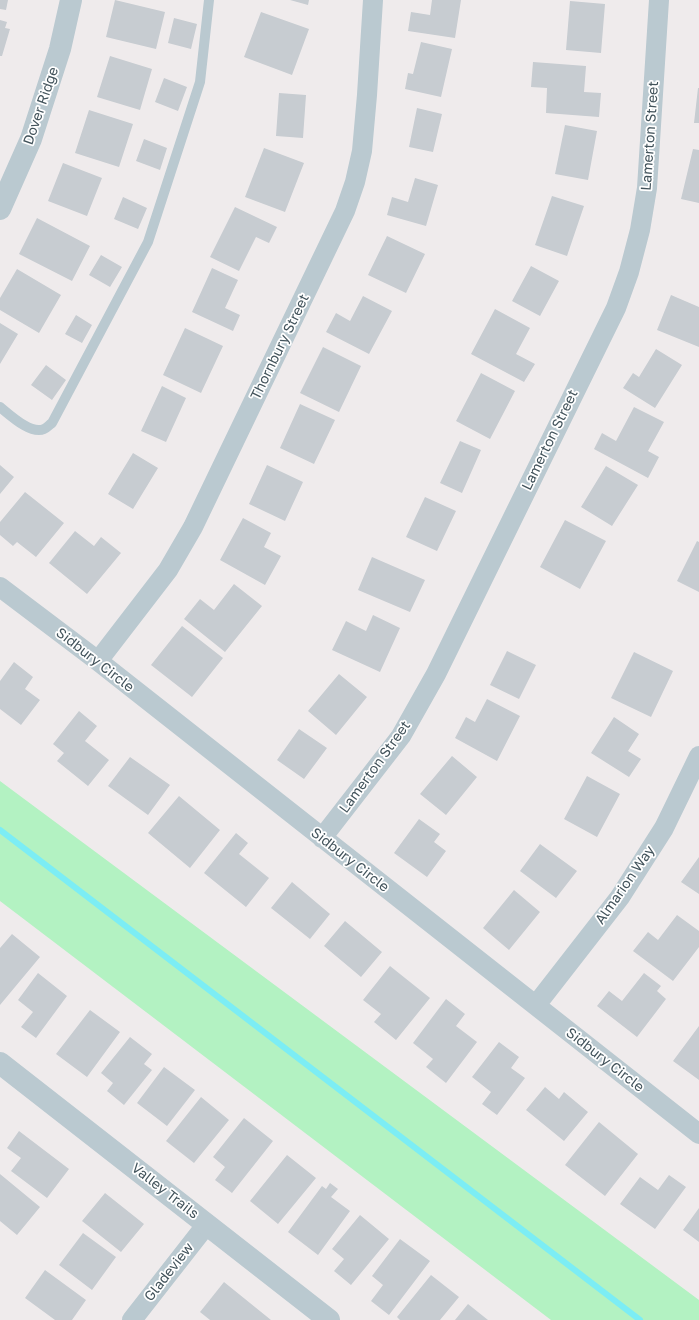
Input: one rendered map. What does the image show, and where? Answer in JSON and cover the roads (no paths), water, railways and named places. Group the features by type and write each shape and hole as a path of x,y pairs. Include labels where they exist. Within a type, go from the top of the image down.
{"street":[{"name":"Dover Ridge","path":"0,209 31,139 60,49 71,0"},
{"name":"Thornbury Street","path":"98,661 168,570 193,527 345,211 355,182 362,151 373,0"},
{"name":"Lamerton Street","path":"322,838 401,736 436,674 616,308 629,272 638,237 647,188 659,0"},
{"name":"Sidbury Circle","path":"0,587 98,661 699,1134"},
{"name":"Almarion Way","path":"536,1005 624,891 664,828 699,756"},
{"name":"Valley Trails","path":"3,1071 207,1224 330,1320"},
{"name":"Gladeview","path":"132,1320 207,1224"}],"lane":[{"path":"0,407 20,423 35,430 44,429 52,423 148,242 200,82 209,0"}],"waterway":[{"path":"0,830 640,1320"}]}
